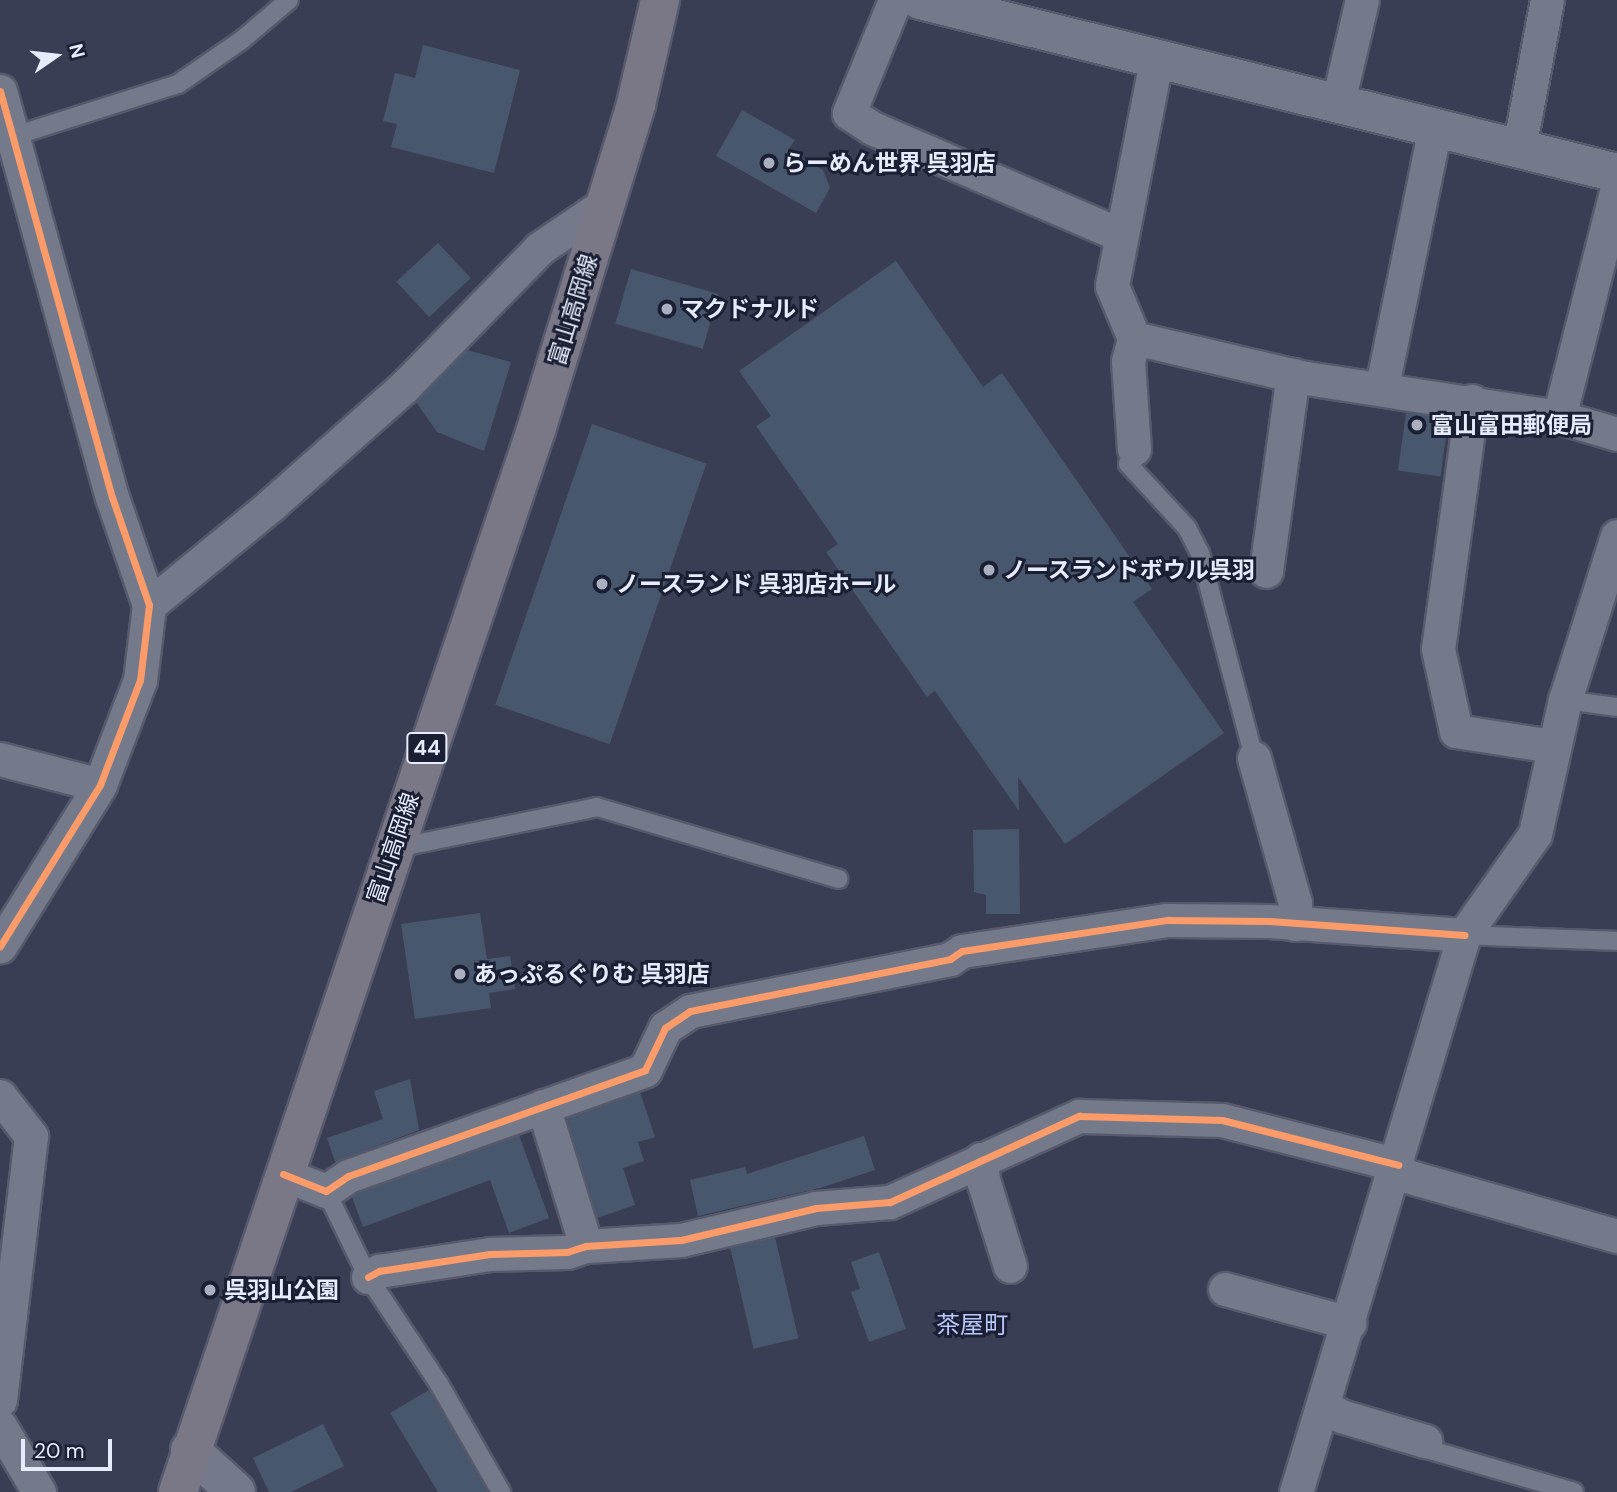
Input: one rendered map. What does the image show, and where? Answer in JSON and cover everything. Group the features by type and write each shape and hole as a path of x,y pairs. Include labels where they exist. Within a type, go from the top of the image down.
{"main road":[{"name":"富山高岡線","path":"178,1492 282,1174 536,430 636,104 660,0"}],"street":[{"path":"895,0 849,113 872,128 1121,235"},
{"path":"920,0 1022,12 1157,56 1617,173"},
{"path":"1338,102 1362,0"},
{"path":"1519,148 1547,0"},
{"path":"1134,449 1128,361 1134,338 1112,286 1157,56"},
{"path":"0,91 112,498 149,605 140,680 100,785 0,946"},
{"path":"1382,386 1436,127"},
{"path":"1559,416 1617,187"},
{"path":"149,605 271,505 404,387 540,248 605,204"},
{"path":"1134,338 1293,375 1382,386 1559,416 1617,434"},
{"path":"1266,572 1293,375"},
{"path":"1472,401 1438,649 1456,731 1552,746"},
{"path":"1296,1492 1397,1169 1464,935 1535,834 1552,746 1617,536"},
{"path":"1254,758 1295,904 1295,923"},
{"path":"0,759 100,785"},
{"path":"282,1174 326,1191 348,1176 645,1070 665,1028 690,1012 950,959 962,951 1126,923 1295,923 1464,935"},
{"path":"0,1096 31,1136 0,1400"},
{"path":"543,1106 586,1246"},
{"path":"368,1278 379,1271 490,1254 567,1252 586,1246 681,1241 816,1208 890,1202 1079,1116 1185,1116 1257,1126 1617,1236"},
{"path":"981,1159 982,1180 1010,1266"},
{"path":"1225,1289 1349,1322"},
{"path":"1323,1406 1341,1416 1425,1441"},
{"path":"0,1426 39,1492"},
{"path":"190,1450 236,1492"}],"lane":[{"path":"14,136 178,83 243,39 289,0"},
{"path":"1134,449 1128,464 1187,528 1200,553 1254,758"},
{"path":"1565,700 1617,707"},
{"path":"392,849 597,807 838,879"},
{"path":"1464,935 1617,940"},
{"path":"326,1191 368,1278 439,1384 501,1492"},
{"path":"1425,1441 1427,1449 1574,1492"}],"building":[{"path":"423,45 520,70 494,173 391,147 397,124 383,121 395,73 415,78"},
{"name":"らーめん世界 呉羽店","path":"742,110 795,140 788,150 823,170 830,188 816,213 716,156"},
{"path":"438,243 471,278 429,317 396,282"},
{"name":"ノースランドボウル呉羽","path":"896,261 983,387 1002,373 1152,589 1133,602 1224,733 1065,844 1018,777 1019,811 935,691 927,697 826,552 838,544 756,426 771,416 739,371"},
{"name":"マクドナルド","path":"631,269 718,294 703,349 615,324"},
{"path":"467,350 511,362 484,451 437,432 416,402"},
{"path":"1406,413 1449,419 1441,476 1398,470"},
{"name":"ノースランド 呉羽店ホール","path":"592,424 706,463 610,744 495,705"},
{"path":"1019,829 1020,914 986,914 986,895 974,892 973,830"},
{"name":"あっぷるぐりむ 呉羽店","path":"480,913 487,959 510,956 515,989 489,993 491,1008 415,1019 401,924"},
{"path":"410,1079 419,1130 335,1162 327,1138 383,1119 374,1091"},
{"path":"640,1092 655,1137 638,1142 644,1161 623,1168 635,1205 597,1218 567,1118"},
{"path":"519,1135 549,1218 509,1233 490,1180 363,1227 352,1197 357,1193"},
{"path":"864,1136 875,1170 820,1188 698,1216 690,1180 745,1167 747,1174"},
{"path":"775,1237 798,1338 754,1349 730,1247"},
{"path":"879,1252 906,1329 869,1342 851,1292 860,1289 851,1262"},
{"path":"429,1390 488,1492 438,1492 390,1413"},
{"path":"323,1424 344,1466 291,1492 269,1492 253,1458"}],"cycle path":[{"path":"0,91 112,497 149,605 140,680 100,785 0,946"},
{"path":"283,1174 326,1191 348,1176 645,1070 665,1028 690,1011 950,959 962,951 1168,920 1269,921 1464,935"},
{"path":"368,1277 379,1271 490,1254 567,1252 586,1246 681,1240 816,1208 890,1202 1079,1116 1222,1120 1398,1165"}],"place":[{"name":"らーめん世界 呉羽店","path":"769,163"},
{"name":"マクドナルド","path":"667,309"},
{"name":"富山富田郵便局","path":"1417,425"},
{"name":"ノースランドボウル呉羽","path":"989,570"},
{"name":"ノースランド 呉羽店ホール","path":"602,584"},
{"name":"あっぷるぐりむ 呉羽店","path":"460,974"},
{"name":"呉羽山公園","path":"210,1290"}],"district":[{"name":"茶屋町","path":"972,1325"}]}
